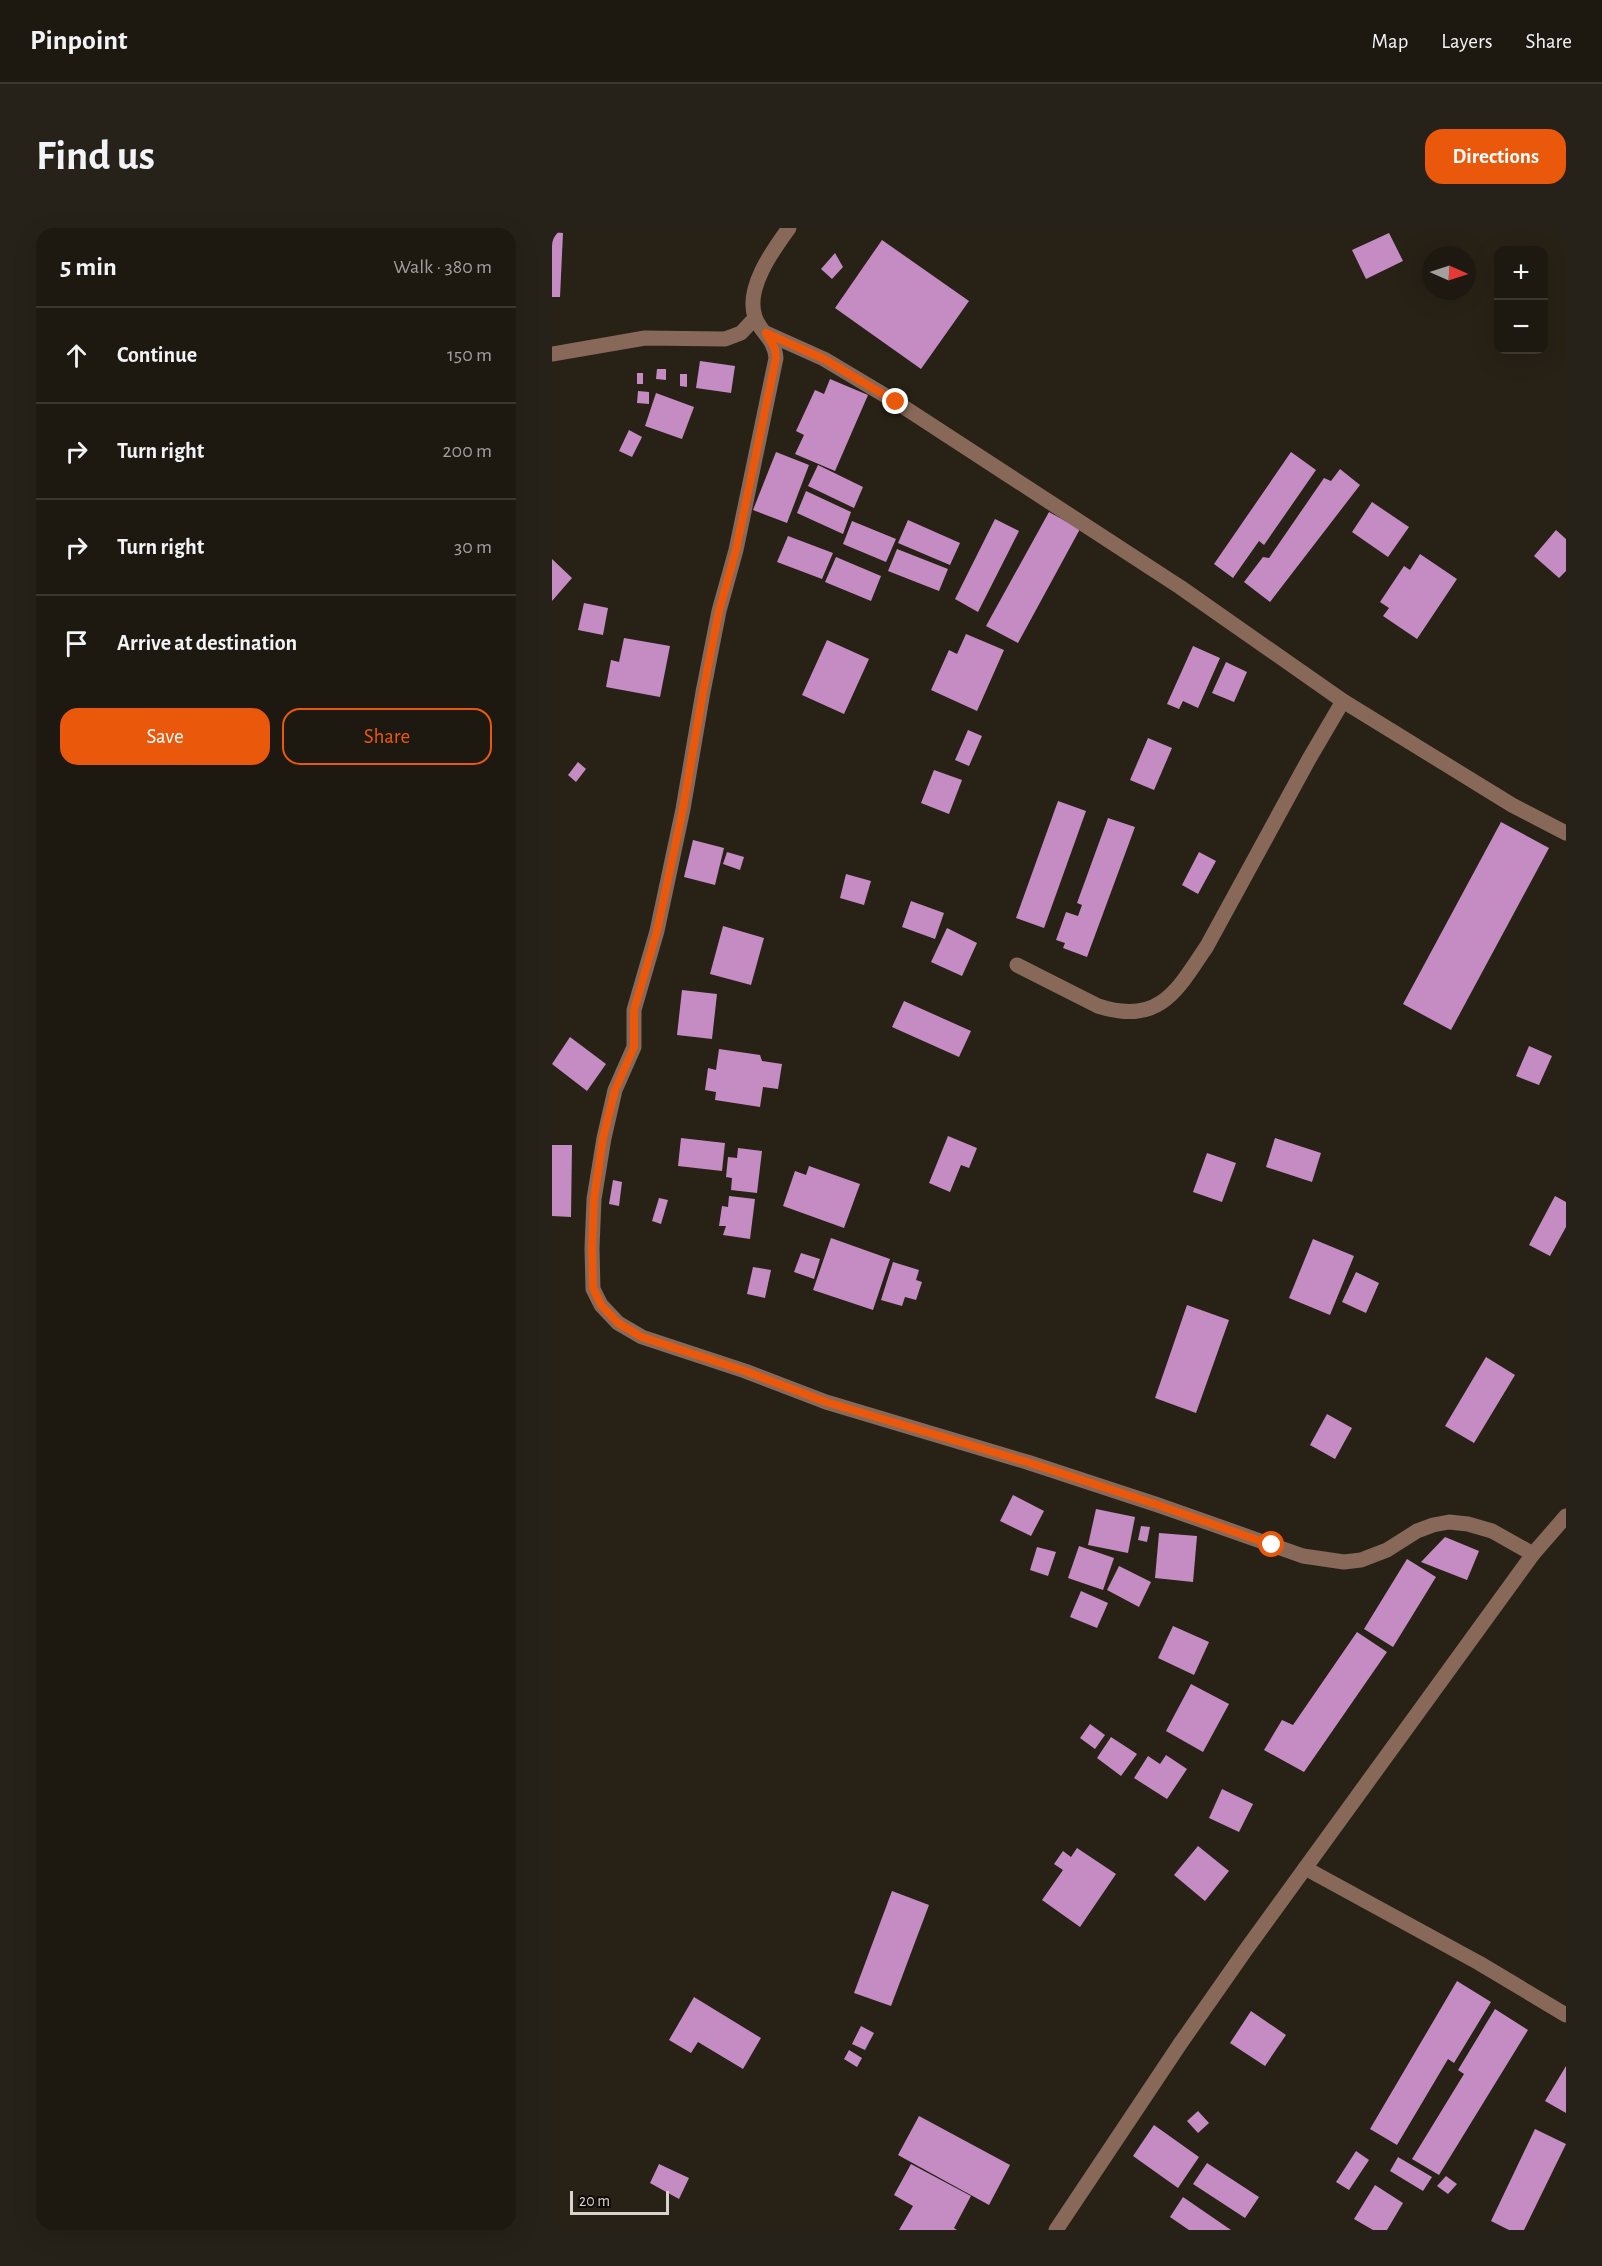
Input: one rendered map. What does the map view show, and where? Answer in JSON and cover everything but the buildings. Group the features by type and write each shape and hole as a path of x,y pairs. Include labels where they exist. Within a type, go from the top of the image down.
{"street":[{"path":"789,228 770,254 759,275 754,296 755,318 775,349 776,358 736,550 717,623 683,809 657,931 634,1010 634,1047 615,1090 603,1138 594,1199 592,1248 593,1288 601,1305 618,1323 652,1341 745,1371 826,1402 1038,1466 1303,1556 1344,1562 1361,1560 1387,1550 1433,1525 1449,1522 1468,1524 1492,1531 1533,1554"},
{"path":"552,354 645,338 725,339 741,333 755,318"},
{"path":"766,333 824,359 896,402 1180,587 1343,701 1512,805 1566,833"},
{"path":"1017,965 1112,1011 1142,1012 1164,1002 1207,946 1343,701"},
{"path":"1056,2230 1180,2044 1305,1868 1533,1554 1566,1516"},
{"path":"1305,1868 1479,1963 1566,2015"}],"route":[{"path":"896,402 824,359 766,333 775,349 776,358 736,550 719,611 683,809 657,931 634,1010 634,1047 615,1090 603,1138 594,1199 593,1288 601,1305 618,1323 642,1337 745,1371 826,1402 1027,1462 1272,1545"}]}
